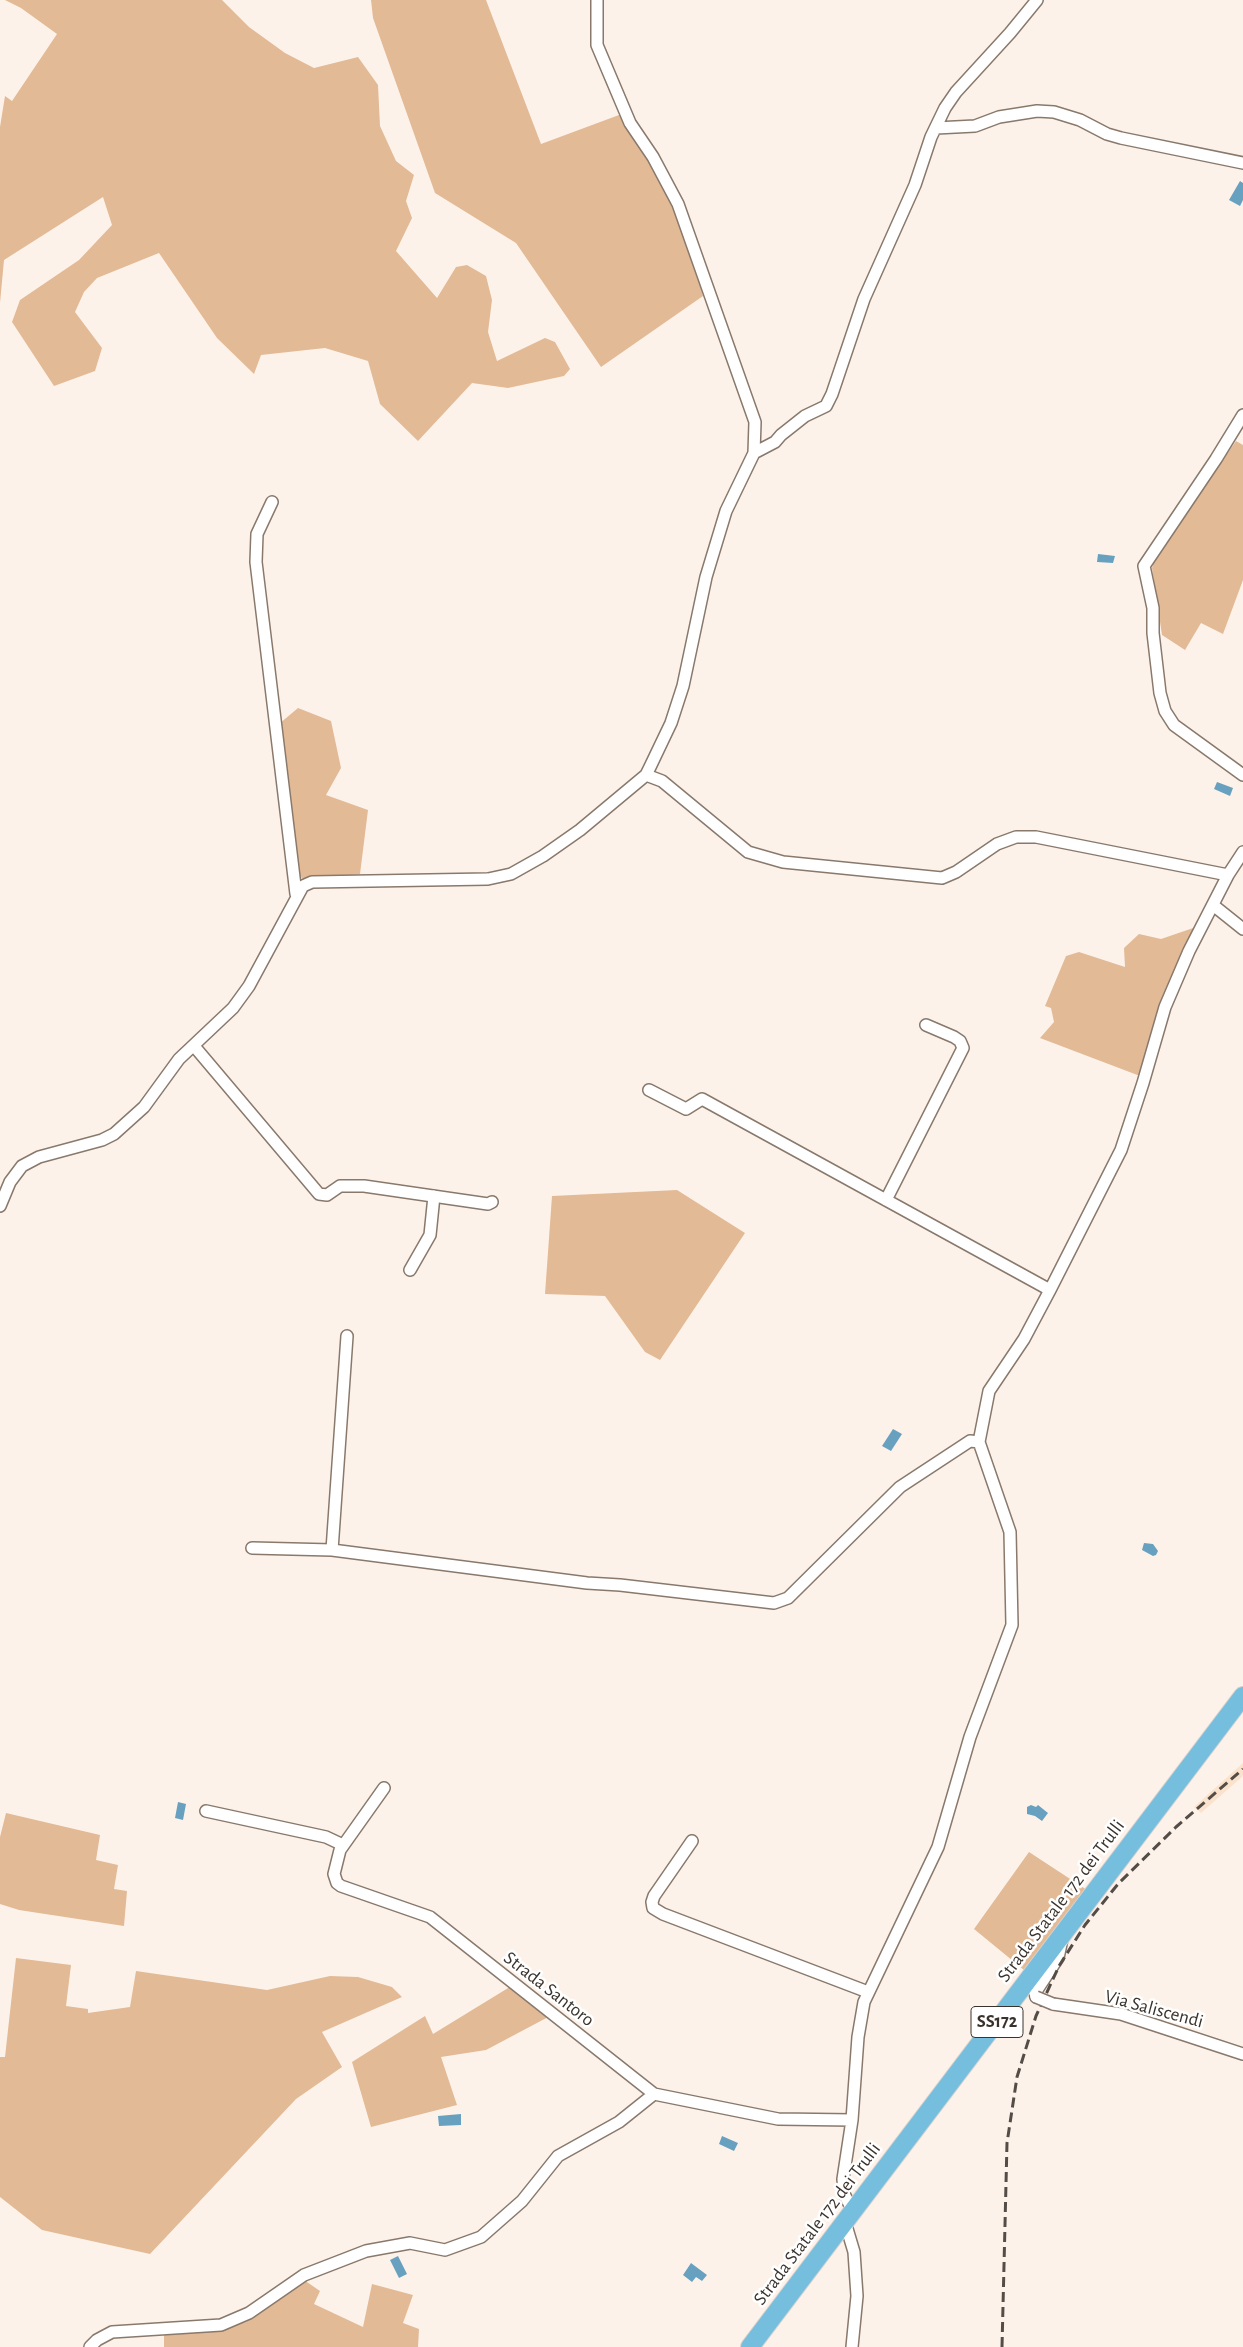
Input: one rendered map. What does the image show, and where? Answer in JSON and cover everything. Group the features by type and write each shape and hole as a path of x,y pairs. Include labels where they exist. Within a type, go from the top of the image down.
{"main road":[{"name":"Strada Statale 172 dei Trulli","path":"750,2347 1243,1696"}],"street":[{"path":"0,1206 10,1182 22,1166 39,1157 102,1140 126,1125 144,1107 179,1058 233,1008 249,986 296,894 303,886 312,882 488,878 511,874 543,856 580,830 646,775 671,723 683,686 706,577 726,511 754,453 754,422 678,204 653,157 630,123 597,45 596,0"},
{"path":"754,453 776,442 788,428 805,416 826,406 864,299 915,185 936,128 956,92 1010,33 1037,0"},
{"path":"936,128 974,126 999,117 1037,111 1054,112 1080,120 1106,134 1243,163"},
{"path":"1243,415 1216,459 1144,566 1153,608 1153,633 1160,694 1165,711 1174,724 1243,775"},
{"path":"272,502 257,534 256,562 296,894"},
{"path":"646,775 662,781 748,852 775,860 942,878 956,872 997,844 1016,837 1036,837 1228,876"},
{"path":"852,2347 858,2296 854,2252 843,2179 852,2120 858,2037 864,2002 938,1847 970,1737 1012,1625 1010,1532 979,1442 989,1391 1024,1339 1121,1150 1165,1007 1189,951 1228,876 1243,852"},
{"path":"1213,905 1243,929"},
{"path":"886,1200 963,1048 954,1037 926,1025"},
{"path":"194,1046 319,1194 327,1195 340,1186 348,1185 488,1204 492,1202"},
{"path":"649,1090 686,1109 702,1100 1050,1290"},
{"path":"410,1270 430,1235 434,1196"},
{"path":"332,1550 347,1336"},
{"path":"252,1548 332,1550 587,1583 778,1602 788,1598 900,1488 970,1441 979,1442"},
{"name":"Strada Santoro","path":"384,1788 343,1845 335,1868 337,1882 430,1917 654,2094 778,2119 852,2120"},
{"path":"206,1811 326,1837 343,1845"},
{"path":"692,1841 654,1896 652,1902 654,1908 663,1914 868,1992"},
{"name":"Via Saliscendi","path":"1062,1935 1058,1958 1035,1992 1036,1997 1053,2004 1121,2014 1243,2054"},
{"path":"90,2347 97,2340 112,2332 221,2325 248,2313 304,2275 366,2251 410,2243 445,2250 481,2237 522,2201 558,2156 619,2122 654,2094"}],"shaded area":[{"path":"5,0 222,0 249,27 285,53 314,68 358,57 378,85 380,126 396,161 414,175 406,201 412,218 396,251 437,298 456,267 467,265 486,276 492,300 488,332 497,361 545,338 555,342 570,369 564,376 508,388 472,383 418,441 380,404 368,361 325,348 261,355 254,374 217,338 159,253 97,278 84,292 75,312 102,348 95,371 54,386 12,322 20,300 79,260 112,225 103,197 4,260 0,303 0,127 5,96 12,101 57,34 21,8"},
{"path":"371,0 486,0 541,144 619,115 675,197 703,296 601,367 516,243 435,193 373,18"},
{"path":"1236,441 1243,445 1243,580 1223,634 1201,623 1185,650 1162,635 1152,568 1157,553"},
{"path":"298,708 331,721 341,768 326,795 368,810 360,874 305,881 300,876 279,724"},
{"path":"1199,926 1140,1076 1040,1038 1054,1022 1051,1008 1045,1006 1066,956 1079,952 1125,967 1124,948 1139,934 1161,939"},
{"path":"677,1190 745,1233 660,1360 645,1352 605,1296 545,1294 552,1196"},
{"path":"1243,1763 1243,1776 1201,1813 1194,1807"},
{"path":"6,1813 100,1835 96,1860 118,1865 114,1889 127,1891 124,1926 19,1910 0,1904 0,1837"},
{"path":"1029,1852 1087,1890 1024,1970 974,1929"},
{"path":"16,1958 71,1965 66,2006 88,2009 88,2013 130,2007 136,1971 267,1990 330,1976 358,1977 392,1987 402,1997 322,2032 342,2067 296,2099 150,2254 42,2230 0,2197 0,2057 5,2057"},
{"path":"513,1985 552,2015 486,2050 441,2057 457,2105 371,2127 352,2062 425,2016 433,2034"},
{"path":"304,2280 320,2291 314,2304 363,2327 372,2284 413,2295 403,2323 419,2329 418,2347 164,2347 164,2334 246,2322"}],"water":[{"path":"1240,181 1243,183 1243,200 1240,206 1229,200"},
{"path":"1098,554 1115,556 1113,563 1097,562"},
{"path":"1217,782 1233,788 1230,796 1214,789"},
{"path":"893,1429 902,1434 891,1451 882,1446"},
{"path":"1144,1543 1153,1544 1158,1551 1156,1555 1153,1556 1142,1550"},
{"path":"178,1802 186,1804 183,1820 175,1818"},
{"path":"1031,1805 1036,1807 1038,1805 1048,1813 1042,1821 1035,1816 1027,1814 1027,1807"},
{"path":"461,2114 461,2125 439,2126 438,2116"},
{"path":"722,2136 738,2143 734,2151 719,2144"},
{"path":"398,2256 407,2274 399,2278 390,2260"},
{"path":"691,2263 707,2275 702,2281 696,2277 692,2282 683,2275"}],"railway":[{"path":"1002,2347 1007,2143 1017,2077 1036,2016 1059,1966 1085,1925 1118,1884 1176,1827 1243,1769"}]}
